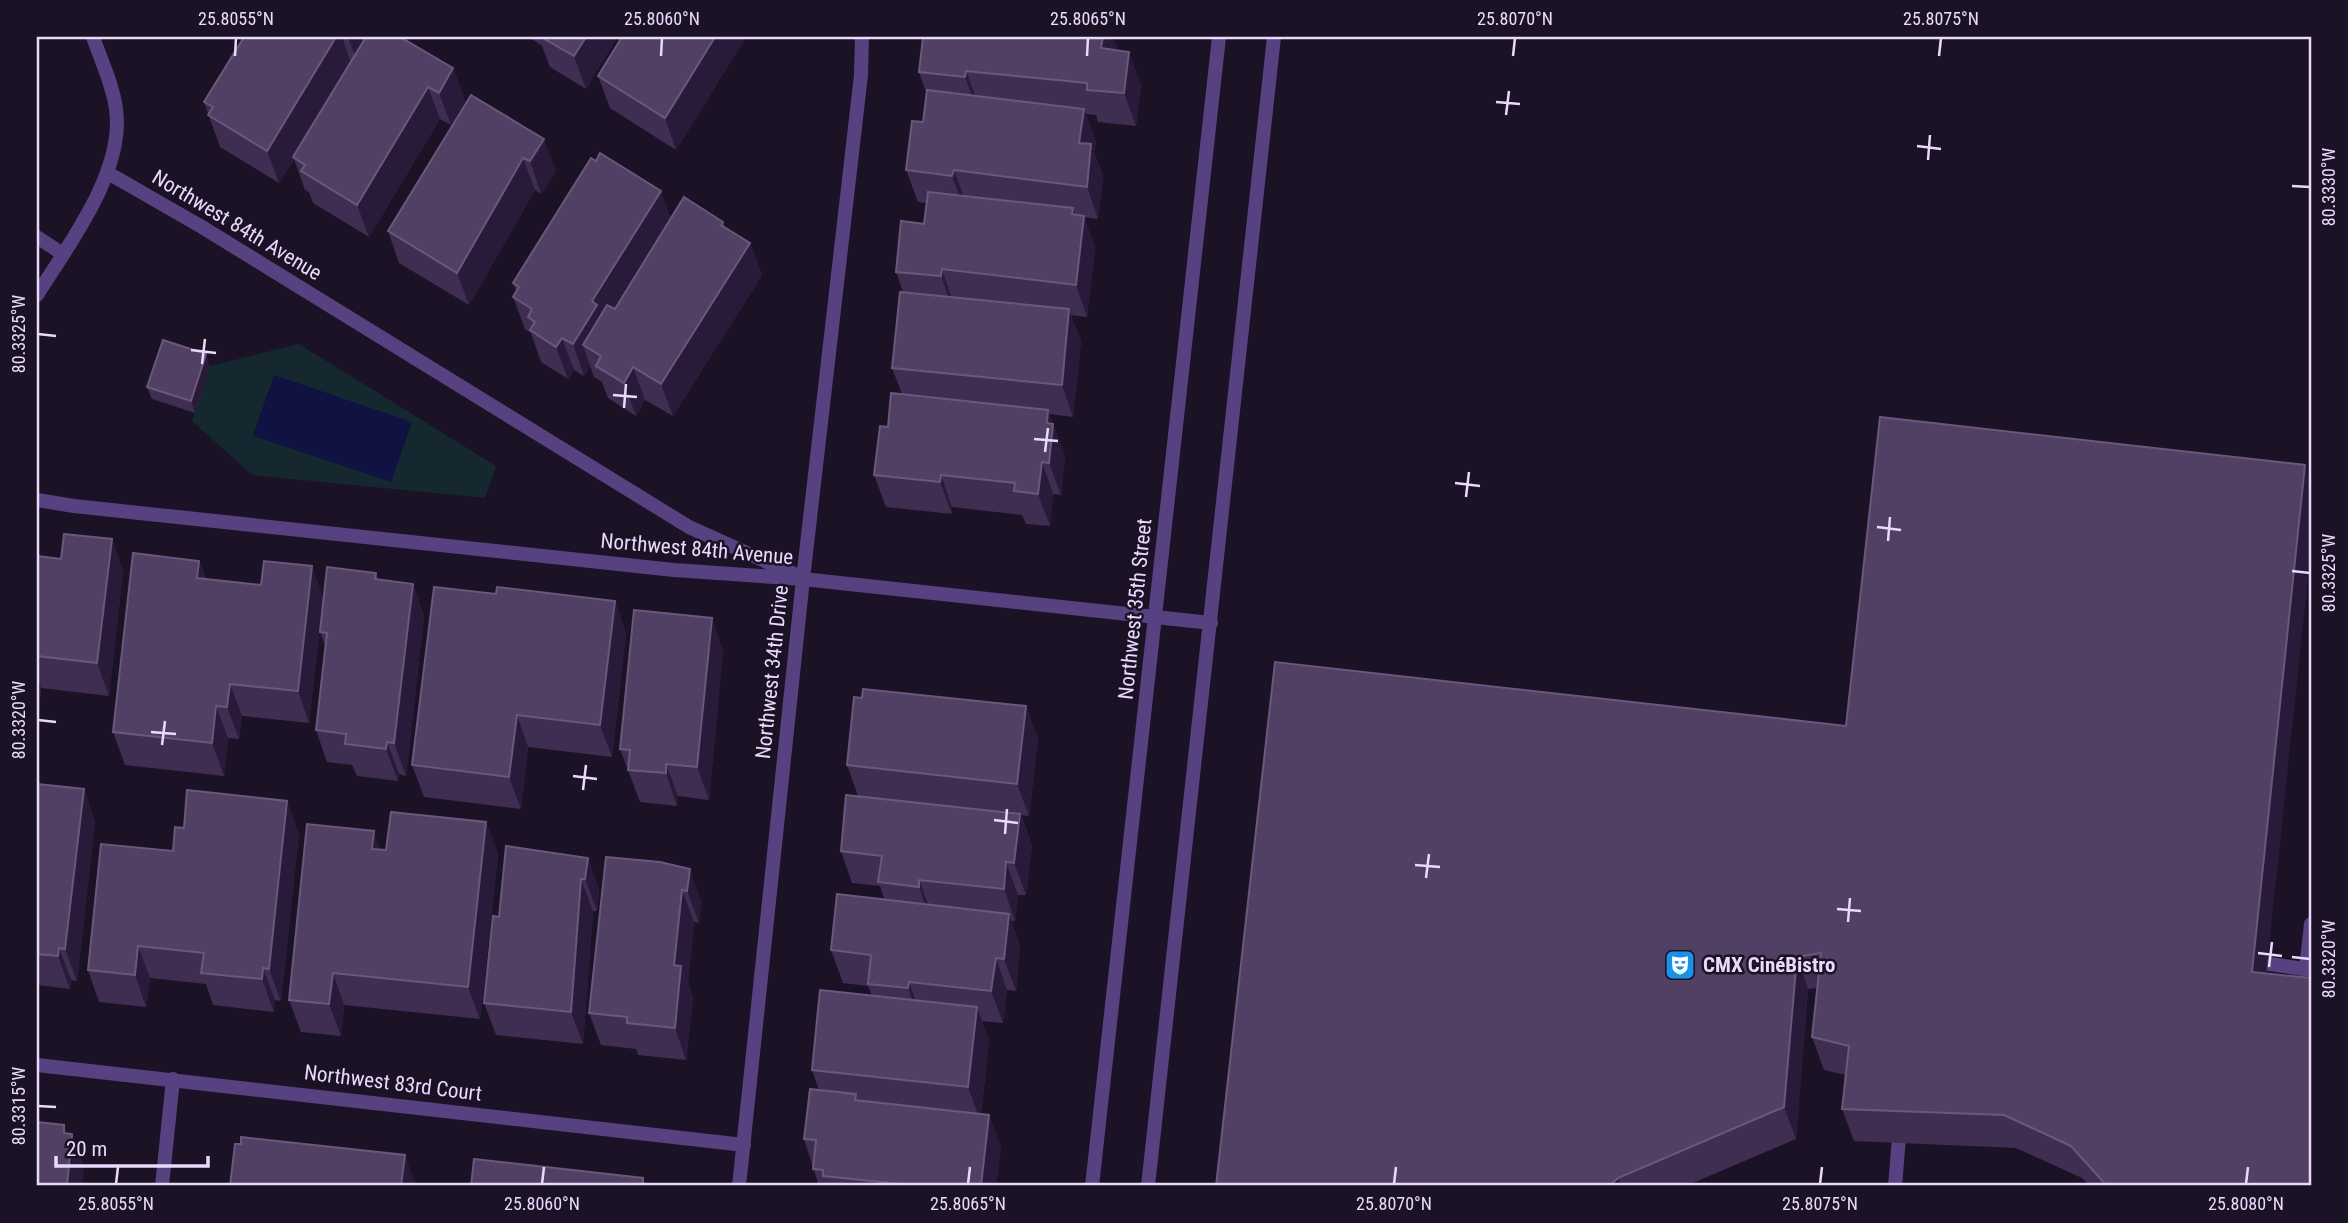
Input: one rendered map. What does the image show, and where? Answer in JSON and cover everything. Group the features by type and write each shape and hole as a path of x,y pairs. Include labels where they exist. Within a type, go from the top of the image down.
{"street":[{"path":"37,295 108,173 117,139 116,110 93,37"},
{"name":"Northwest 34th Drive","path":"739,1186 803,579 861,75 862,37"},
{"name":"Northwest 35th Street","path":"1092,1186 1219,37"},
{"path":"1148,1186 1274,37"},
{"name":"Northwest 84th Avenue","path":"108,173 202,227 689,527 803,579"},
{"path":"37,237 63,254"},
{"name":"Northwest 84th Avenue","path":"37,500 88,508 674,570 803,579"},
{"path":"803,579 1211,623"},
{"path":"2238,959 2309,970 2311,924"},
{"name":"Northwest 83rd Court","path":"37,1065 744,1145"},
{"path":"162,1186 173,1079"},
{"path":"1895,1186 1902,1105"}],"shaded area":[{"path":"299,344 496,466 485,498 252,475 192,421 210,366"},
{"path":"274,375 412,422 391,482 253,436"}],"building":[{"path":"244,37 336,37 267,151 208,115 213,107 204,102"},
{"path":"366,37 400,37 453,68 439,93 428,87 357,205 301,171 305,165 293,157"},
{"path":"541,37 586,37 574,56"},
{"path":"622,37 715,37 665,118 598,76"},
{"path":"923,37 1103,37 1101,48 1129,52 1124,93 1087,90 1087,83 966,71 965,77 919,72"},
{"path":"927,90 1084,109 1079,143 1091,144 1087,187 954,170 952,176 906,170 912,121 923,122"},
{"path":"471,95 544,139 530,161 523,158 457,273 388,231"},
{"path":"600,153 661,191 592,301 597,305 573,344 562,338 556,347 530,330 535,322 528,317 532,309 513,297 519,287 513,283 591,158 596,161"},
{"path":"928,192 1073,208 1072,214 1084,216 1076,285 942,269 941,276 896,272 901,221 924,224"},
{"path":"684,197 750,243 661,384 633,367 624,383 596,366 601,356 583,345 607,305 615,309"},
{"path":"900,292 1069,309 1062,385 892,368"},
{"path":"163,340 206,354 191,401 147,387"},
{"path":"891,393 1048,410 1047,423 1053,424 1049,463 1042,462 1038,494 1014,491 1015,483 941,475 940,482 874,475 880,426 888,427"},
{"path":"1880,417 2305,465 2252,972 2311,978 2311,1186 2107,1186 2071,1146 2004,1115 1842,1109 1849,1046 1812,1037 1821,953 1797,957 1784,1107 1618,1178 1609,1186 1216,1186 1275,662 1846,726"},
{"path":"64,534 112,539 97,663 37,656 37,556 61,559"},
{"path":"133,553 199,561 197,578 261,585 264,561 312,566 298,691 230,684 227,707 216,706 212,743 113,732"},
{"path":"327,567 376,573 375,579 413,584 394,743 387,742 386,749 345,744 346,734 316,730 327,633 320,632"},
{"path":"434,587 496,594 497,587 615,601 600,725 517,715 509,777 412,765"},
{"path":"634,610 712,618 697,767 666,764 666,773 628,770 630,750 620,749"},
{"path":"863,689 1026,706 1017,784 847,765 854,697 862,698"},
{"path":"37,784 84,789 65,949 59,948 58,956 37,954"},
{"path":"187,790 287,801 269,969 263,968 262,979 201,973 204,953 138,946 135,975 88,970 101,844 173,851 175,827 184,828"},
{"path":"846,795 1020,814 1014,863 1006,862 1004,889 919,880 919,887 878,882 882,856 841,851"},
{"path":"391,812 486,822 468,987 333,973 329,1004 289,1000 307,824 374,831 372,849 386,850"},
{"path":"506,846 588,858 585,879 581,879 571,1012 484,1003 493,916 499,917"},
{"path":"606,857 660,862 690,869 687,891 682,890 674,965 681,966 675,1028 627,1023 627,1017 589,1013"},
{"path":"837,894 1009,914 1004,959 996,958 991,991 909,982 908,988 868,984 871,955 831,950"},
{"path":"820,990 977,1007 968,1087 812,1070"},
{"path":"810,1089 856,1094 855,1100 989,1115 981,1186 920,1186 823,1176 823,1170 813,1169 816,1140 804,1139"},
{"path":"37,1122 64,1125 64,1133 72,1134 67,1186 37,1186"},
{"path":"241,1137 405,1155 401,1186 230,1186 235,1144 241,1144"},
{"path":"474,1159 643,1178 643,1186 471,1186"}],"place":[{"name":"CMX CinéBistro","path":"1680,965"}]}
